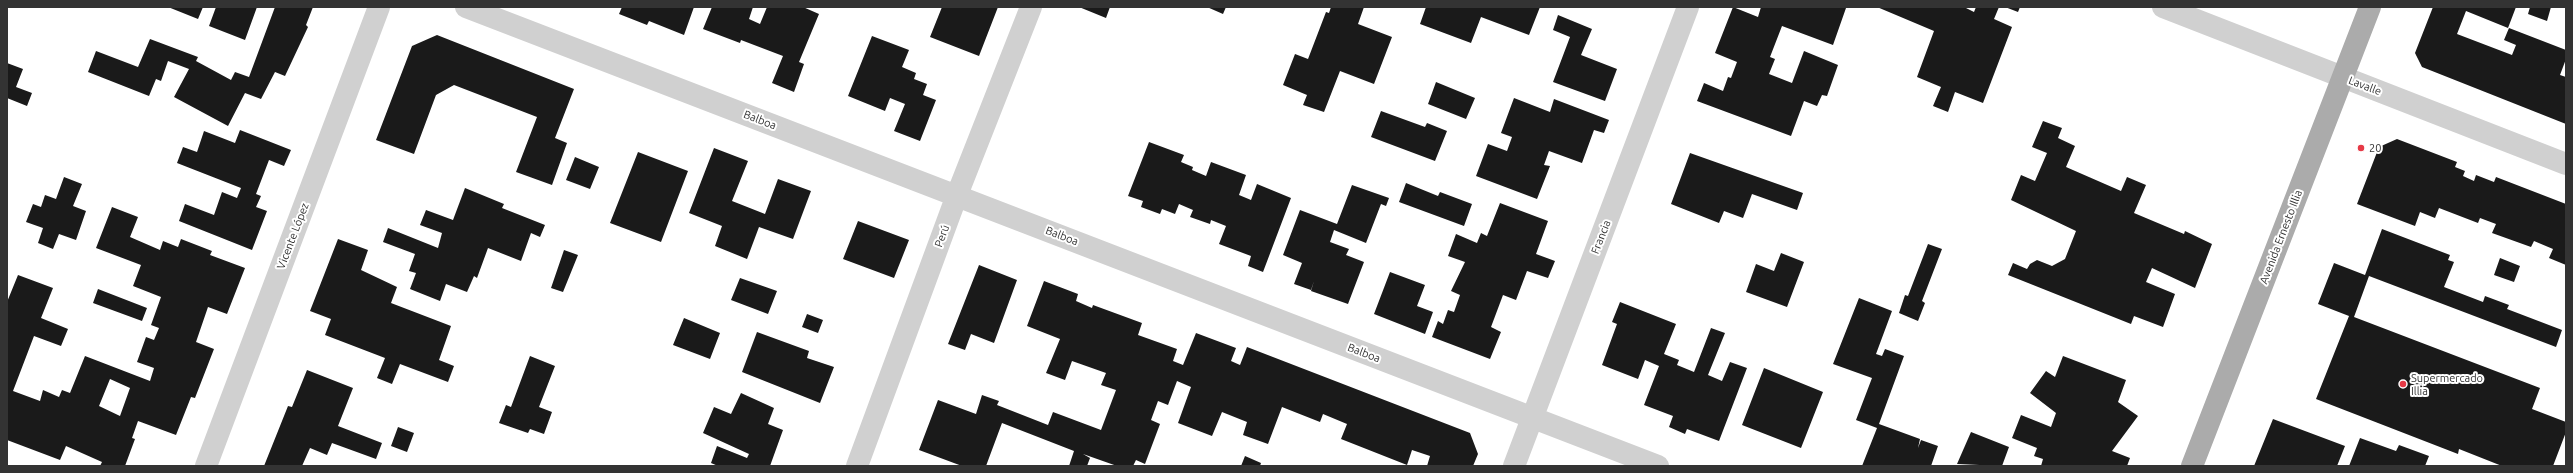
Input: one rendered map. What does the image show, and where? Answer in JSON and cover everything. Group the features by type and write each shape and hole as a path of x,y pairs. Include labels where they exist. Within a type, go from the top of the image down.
{"main road":[{"name":"Avenida Ernesto Illia","path":"2192,466 2370,7"}],"street":[{"name":"Vicente López","path":"206,466 379,7"},
{"name":"Balboa","path":"466,7 1658,466"},
{"name":"Perú","path":"857,466 956,195 1031,7"},
{"name":"Francia","path":"1514,466 1688,7"},
{"name":"Lavalle","path":"2163,7 2566,164"}],"building":[{"path":"168,7 203,7 198,19"},
{"path":"216,7 257,7 245,40 209,26"},
{"path":"275,7 313,7 306,25 308,27 285,76 275,72 261,99 245,93 228,126 174,97 189,69 168,61 161,81 156,79 149,96 88,72 96,51 138,67 150,39 198,57 196,61 231,80 235,72 249,77"},
{"path":"622,7 694,7 684,35 649,21 647,25 619,14"},
{"path":"712,7 753,7 749,19 760,24 767,7 803,7 819,14 799,62 804,64 794,92 772,83 783,56 741,40 740,43 703,29"},
{"path":"942,7 998,7 979,56 930,37"},
{"path":"1079,7 1110,7 1106,18"},
{"path":"1207,7 1226,7 1223,14"},
{"path":"1331,7 1364,7 1358,24 1392,37 1374,84 1340,71 1324,112 1303,105 1307,95 1283,85 1295,54 1308,59 1326,12 1329,13"},
{"path":"1426,7 1540,7 1529,35 1481,17 1471,43 1420,24"},
{"path":"1733,7 1758,17 1761,7 1846,8 1833,45 1782,26 1770,57 1775,59 1769,74 1792,83 1804,51 1838,65 1827,96 1822,95 1817,106 1804,101 1791,136 1697,101 1704,83 1723,91 1728,77 1731,78 1737,62 1715,53"},
{"path":"1877,7 1964,7 1974,12 1976,7 1999,7 1994,19 2012,27 1983,103 1955,92 1948,112 1933,106 1941,87 1917,77 1934,31"},
{"path":"2005,7 2020,7 2018,12"},
{"path":"2433,7 2516,7 2508,28 2466,11 2457,34 2512,55 2516,45 2504,40 2509,28 2566,50 2566,59 2560,75 2566,77 2566,124 2422,67 2415,53"},
{"path":"2530,7 2551,7 2547,21 2528,14"},
{"path":"1558,15 1592,29 1581,55 1617,69 1605,101 1553,82 1570,37 1553,30"},
{"path":"437,35 574,89 555,138 567,143 552,185 516,172 537,117 454,85 436,95 414,154 376,140 412,46"},
{"path":"872,36 909,50 902,67 916,73 914,79 927,84 923,95 936,100 920,141 894,131 905,104 890,98 885,111 848,96"},
{"path":"7,63 23,69 16,87 32,93 27,106 7,98"},
{"path":"1436,82 1475,98 1466,119 1428,104"},
{"path":"1514,98 1550,112 1554,99 1609,120 1604,133 1594,130 1582,163 1549,151 1544,165 1550,166 1537,199 1476,176 1488,144 1507,151 1512,137 1501,133"},
{"path":"1381,111 1425,127 1427,123 1447,131 1435,161 1371,137"},
{"path":"2043,121 2062,128 2058,138 2075,146 2066,167 2121,191 2127,177 2146,185 2134,213 2184,234 2185,231 2212,244 2195,288 2152,268 2146,282 2175,294 2163,327 2134,316 2131,324 2008,275 2013,263 2027,269 2030,264 2037,260 2052,266 2065,259 2076,231 2011,200 2021,175 2035,181 2047,153 2032,147"},
{"path":"240,130 291,150 284,166 269,160 256,194 261,196 256,207 267,211 252,250 179,221 185,204 214,215 222,192 237,198 241,188 177,163 183,147 197,152 204,131 235,143"},
{"path":"2397,139 2457,162 2455,167 2465,171 2463,176 2474,181 2476,175 2494,182 2496,177 2566,204 2566,265 2549,258 2553,249 2534,241 2531,247 2492,233 2496,224 2480,218 2478,223 2439,208 2435,218 2420,212 2415,226 2357,204 2379,147"},
{"path":"1149,142 1184,155 1181,162 1193,167 1192,170 1206,176 1211,162 1246,175 1239,195 1251,200 1257,184 1291,198 1263,272 1248,266 1251,256 1219,244 1226,226 1211,220 1210,224 1190,217 1193,210 1179,204 1175,214 1162,209 1160,214 1141,207 1143,201 1128,196"},
{"path":"714,148 748,161 732,201 765,214 778,179 811,191 793,239 759,227 747,259 715,246 722,226 689,213"},
{"path":"638,152 688,171 661,242 610,223"},
{"path":"1690,153 1803,193 1797,210 1752,194 1743,218 1724,211 1719,223 1671,204"},
{"path":"575,157 599,167 590,189 566,180"},
{"path":"64,177 82,184 73,206 86,211 76,240 59,234 53,249 38,243 43,228 26,222 33,204 41,207 45,195 56,199"},
{"path":"1406,183 1438,196 1440,192 1472,204 1464,226 1399,202"},
{"path":"1352,185 1389,198 1386,206 1381,204 1366,243 1334,230 1330,242 1349,249 1346,255 1364,262 1348,304 1311,291 1314,281 1311,290 1294,284 1302,263 1283,255 1300,210 1337,224"},
{"path":"465,188 504,204 502,208 545,225 540,237 531,233 521,261 488,248 477,278 474,276 467,292 446,284 440,301 410,289 416,273 409,271 415,254 383,242 388,228 438,248 442,233 420,225 426,210 453,220"},
{"path":"1500,203 1548,221 1536,254 1555,261 1548,278 1527,271 1516,300 1503,295 1491,327 1501,332 1490,359 1432,337 1438,321 1443,324 1448,310 1454,312 1460,295 1451,291 1465,262 1448,256 1456,234 1477,243 1481,233 1487,236"},
{"path":"112,207 138,217 130,237 160,250 163,241 178,247 181,239 212,251 210,255 245,268 227,314 208,307 196,342 214,349 195,398 191,397 176,435 138,421 132,438 135,439 125,466 100,466 102,462 66,446 60,460 7,440 7,302 18,275 53,288 41,318 68,329 61,346 34,336 13,391 40,401 43,390 59,397 62,390 70,393 85,356 150,381 154,368 137,362 146,337 154,340 159,328 151,325 161,297 133,286 141,265 96,248","holes":["110,379 130,388 120,416 99,406"]},
{"path":"858,221 909,240 894,278 843,259"},
{"path":"2382,229 2450,255 2448,260 2454,262 2444,287 2483,302 2485,296 2509,305 2507,309 2562,330 2556,347 2369,276 2354,317 2540,388 2532,409 2566,422 2566,432 2553,466 2502,466 2459,449 2458,454 2316,399 2349,316 2318,304 2334,263 2365,275"},
{"path":"338,239 368,250 361,270 397,287 391,303 451,326 439,360 454,366 448,382 400,364 392,384 377,378 385,358 325,335 331,319 310,311"},
{"path":"1928,244 1942,249 1922,301 1925,303 1918,321 1899,313 1905,295 1908,296"},
{"path":"564,250 578,255 563,292 551,288"},
{"path":"1781,253 1804,262 1787,307 1746,292 1756,264 1774,271"},
{"path":"2500,258 2520,266 2514,282 2494,275"},
{"path":"979,265 1017,280 994,343 971,334 965,350 948,344"},
{"path":"1390,272 1425,285 1417,306 1433,312 1425,334 1374,314"},
{"path":"740,278 777,291 768,314 731,300"},
{"path":"1044,281 1078,294 1076,301 1092,308 1093,305 1142,323 1138,335 1177,349 1173,361 1183,365 1196,333 1236,348 1231,361 1240,365 1247,347 1470,433 1478,454 1473,466 1427,466 1430,456 1412,450 1407,465 1341,439 1347,424 1323,414 1320,422 1282,407 1268,444 1243,435 1247,422 1222,412 1212,436 1178,423 1191,387 1177,381 1168,405 1158,401 1151,420 1160,424 1145,464 1136,460 1133,466 1117,466 1083,454 1090,458 1087,466 1069,466 1074,451 1002,423 986,466 962,466 919,450 938,400 976,414 982,395 999,401 997,405 1048,425 1053,412 1101,430 1116,390 1101,385 1106,373 1072,361 1065,380 1046,373 1060,339 1027,326"},
{"path":"98,289 147,308 142,321 93,303"},
{"path":"1859,298 1892,311 1876,354 1882,356 1885,349 1904,356 1879,424 1920,439 1918,448 1921,440 1938,446 1931,466 1862,466 1877,428 1856,420 1872,378 1833,364"},
{"path":"1620,302 1676,324 1664,354 1679,360 1677,365 1694,372 1711,328 1725,333 1708,375 1722,381 1730,362 1747,368 1719,441 1687,429 1685,434 1669,427 1673,416 1644,405 1659,366 1645,360 1638,379 1602,365 1617,324 1612,322"},
{"path":"807,314 823,320 818,333 802,327"},
{"path":"684,318 720,333 710,359 673,345"},
{"path":"757,332 809,351 807,358 834,367 820,403 742,372"},
{"path":"530,356 555,366 539,407 552,412 544,434 530,429 528,433 499,423 506,405 511,407"},
{"path":"2063,356 2126,380 2118,402 2138,416 2112,451 2130,458 2127,466 2041,466 2043,459 2034,456 2037,448 2012,438 2021,415 2051,427 2056,413 2030,393 2046,371 2055,377"},
{"path":"1764,368 1823,392 1801,448 1742,425"},
{"path":"307,370 353,388 338,426 382,443 376,459 332,443 327,455 310,448 302,466 264,466 288,406 292,407"},
{"path":"741,393 774,408 768,424 783,430 770,466 718,466 711,463 717,446 747,458 749,454 703,433 714,407 731,414"},
{"path":"2273,419 2345,446 2337,466 2254,466"},
{"path":"398,427 414,433 407,452 391,446"},
{"path":"1971,432 2009,447 2002,466 1957,464"},
{"path":"2360,438 2396,451 2399,445 2429,456 2425,466 2349,466"},
{"path":"1245,456 1261,463 1260,466 1241,466"}],"place":[{"name":"20","path":"2361,148"},
{"name":"Supermercado Illia","path":"2403,384"}]}
